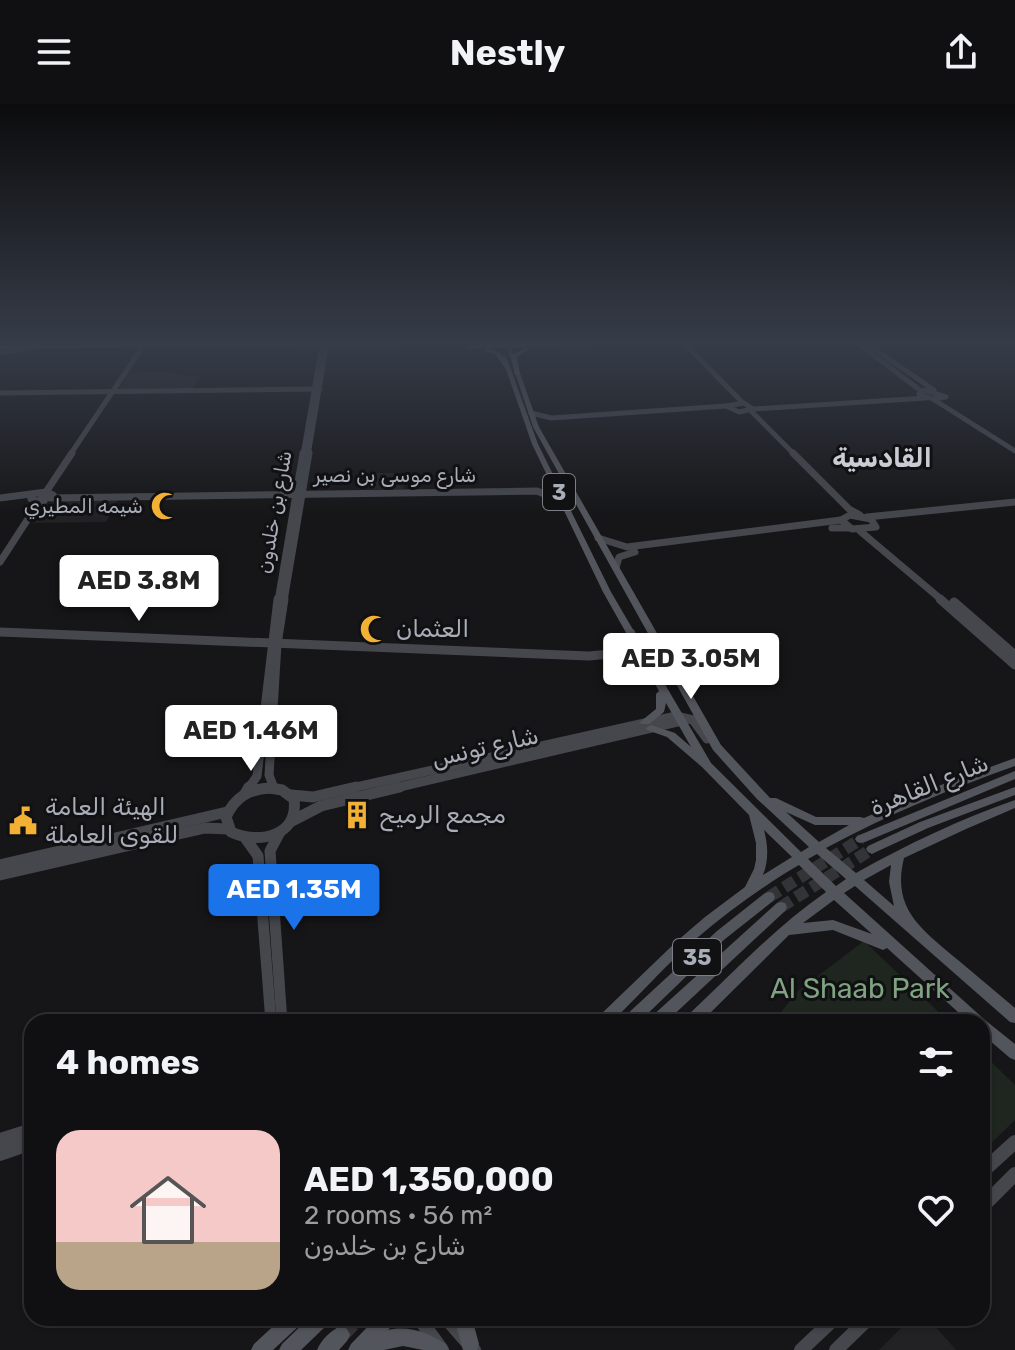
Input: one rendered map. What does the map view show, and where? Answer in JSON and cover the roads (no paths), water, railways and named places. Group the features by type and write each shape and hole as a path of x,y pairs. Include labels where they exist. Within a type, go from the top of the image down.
{"main road":[{"name":"3","path":"518,400 535,444 563,502 631,633 707,766 835,893 970,1014"},
{"name":"3","path":"526,400 536,427 717,747 761,796 853,880 1015,1017"},
{"path":"662,688 661,710 648,725 671,735 707,766"},
{"path":"611,1014 707,922 800,859 903,802 1015,762"},
{"name":"شارع القاهرة","path":"861,839 1015,775"},
{"name":"شارع القاهرة","path":"872,849 924,825 1015,791"},
{"path":"761,796 815,821 866,821"},
{"path":"699,1014 786,930 853,880 899,855 1015,804"},
{"path":"749,892 763,861 764,847 753,814"},
{"path":"899,855 893,880 897,901 909,922 928,942"},
{"name":"35","path":"637,1014 705,950 769,897"},
{"name":"35","path":"665,1014 781,907"},
{"path":"786,930 841,926 873,938 908,960"},
{"name":"3","path":"990,1032 1015,1053"},
{"path":"260,1350 286,1326"},
{"path":"288,1350 314,1326"},
{"path":"357,1350 380,1326"},
{"path":"465,1326 472,1347"},
{"path":"326,1350 341,1335"},
{"path":"366,1350 397,1335 424,1340 441,1350"}],"street":[{"path":"0,562 106,400"},
{"name":"شارع بن خلدون","path":"245,794 257,776 273,644 315,400"},
{"path":"725,400 729,406 747,410"},
{"path":"737,400 818,482 842,510 849,528"},
{"path":"536,427 551,420 729,406 747,410 760,406 855,400"},
{"path":"939,400 946,401 1008,445"},
{"path":"531,413 551,420"},
{"path":"537,491 548,489 553,480"},
{"path":"818,482 863,516 957,609"},
{"name":"شارع موسى بن نصير","path":"0,498 537,491 563,502"},
{"path":"785,531 843,518 1015,504"},
{"path":"860,531 1015,504"},
{"path":"616,568 619,557 632,549 774,532 849,528 860,531 1015,655"},
{"path":"598,538 632,549"},
{"path":"968,618 1015,665"},
{"path":"0,632 612,655 625,649 631,633"},
{"name":"شارع بن خلدون","path":"273,644 269,775 274,788"},
{"path":"692,705 682,719 717,747"},
{"name":"شارع تونس","path":"291,795 308,798 561,742 682,719"},
{"name":"شارع تونس","path":"292,821 331,804 548,753 648,725"},
{"path":"548,753 564,747 561,742"},
{"path":"0,865 227,812 245,794 274,788 291,795 296,807 292,821 280,832 270,851 281,1014"},
{"path":"331,804 326,798 337,791"},
{"path":"227,812 228,829"},
{"path":"159,839 170,831 163,827"},
{"path":"0,875 205,828 228,829 246,839 256,850 259,860 270,1014"},
{"path":"246,839 260,839 280,832"},
{"path":"0,1140 24,1132"},
{"path":"990,1165 1015,1142"},
{"path":"0,1154 24,1146"},
{"path":"990,1199 1015,1174"},
{"path":"424,1326 441,1350"},
{"path":"453,1326 472,1347"},
{"path":"801,1350 814,1344 829,1326"},
{"path":"836,1350 861,1326"}],"tunnel":[{"path":"769,897 861,839"},
{"path":"781,907 872,849"},
{"path":"341,1335 350,1326"}],"place":[{"name":"شيمه المطيري","path":"165,506"},
{"name":"العثمان","path":"374,629"},
{"name":"مجمع الرميح","path":"357,815"},
{"name":"الهيئة العامة للقوى العاملة","path":"23,821"}],"district":[{"name":"القادسية","path":"882,458"}],"park label":[{"name":"Al Shaab Park","path":"860,988"}]}
